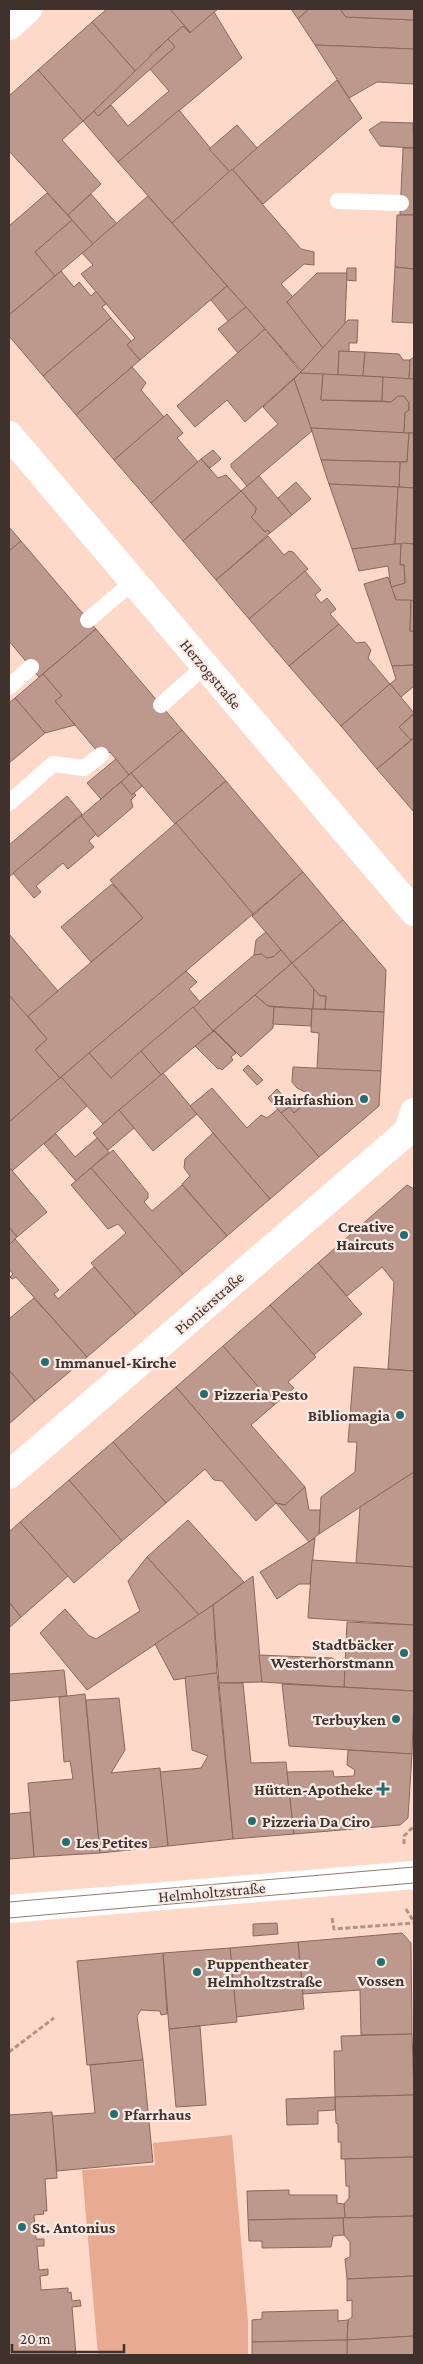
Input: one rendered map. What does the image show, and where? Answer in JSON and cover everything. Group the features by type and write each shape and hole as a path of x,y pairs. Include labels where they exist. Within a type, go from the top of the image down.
{"street":[{"path":"9,26 28,9"},
{"name":"Herzogstraße","path":"9,435 205,666 405,890 414,912"},
{"name":"Pionierstraße","path":"9,1475 411,1122"},
{"name":"Helmholtzstraße","path":"9,1909 414,1875"}],"lane":[{"path":"338,201 401,203"},
{"path":"88,620 134,582"},
{"path":"161,704 205,666"},
{"path":"9,687 31,667"},
{"path":"9,803 53,764 84,768 101,755"}],"path":[{"path":"404,1843 404,1836 414,1826"},
{"path":"332,1918 334,1929 414,1922 406,1908"},
{"path":"9,2052 54,2018"}],"shaded area":[{"path":"232,2135 248,2322 248,2355 98,2355 82,2170 155,2165 153,2143"}],"building":[{"path":"107,9 170,9 191,33 183,26 150,55 152,57 136,72 92,22"},
{"path":"170,9 218,9 191,33"},
{"path":"291,9 309,9 298,19"},
{"path":"309,9 340,9 346,17 414,20 414,49 315,45 298,19"},
{"path":"340,9 414,9 414,20 346,17"},
{"path":"214,12 242,58 118,162 83,121 94,111 98,116 111,105 128,126 169,91 150,69 175,47 168,39 183,26 190,33"},
{"path":"92,22 136,72 83,121 38,70"},
{"path":"168,39 175,47 98,116 94,111"},
{"path":"315,45 414,49 414,84 377,82 349,98"},
{"path":"38,70 83,121 62,140 101,184 68,215 9,151 9,96"},
{"path":"337,80 362,118 263,204 232,169"},
{"path":"179,110 230,172 172,223 118,162"},
{"path":"381,122 413,123 414,148 380,146 369,130"},
{"path":"237,125 257,148 230,172 209,149"},
{"path":"403,148 414,148 414,215 400,215"},
{"path":"232,169 301,249 314,252 314,265 304,264 281,284 293,297 287,302 323,348 302,371 172,223"},
{"path":"47,193 72,220 35,252 55,276 9,315 9,226"},
{"path":"91,194 117,224 93,244 68,215"},
{"path":"148,196 227,286 140,360 127,345 135,338 81,274 93,265 82,253"},
{"path":"397,215 414,215 414,269 395,267"},
{"path":"72,220 93,244 55,276 35,252"},
{"path":"395,267 414,269 414,323 392,322"},
{"path":"347,268 356,268 356,281 346,280"},
{"path":"61,271 74,287 79,282 91,296 96,291 106,304 102,307 111,318 43,376 9,336 9,315"},
{"path":"317,273 347,273 345,324 323,348 287,302"},
{"path":"227,286 246,307 229,322 211,300"},
{"path":"246,307 265,329 238,353 218,329"},
{"path":"111,318 131,341 127,345 140,360 76,415 43,376"},
{"path":"348,320 358,320 357,343 349,343 349,352 339,351 338,375 300,373"},
{"path":"265,329 301,372 245,422 227,400 195,427 177,406"},
{"path":"339,351 365,352 363,376 338,375"},
{"path":"365,352 399,354 403,360 410,360 409,379 363,376"},
{"path":"414,357 414,379 409,379 410,360"},
{"path":"132,367 146,383 141,390 164,417 114,460 76,415"},
{"path":"300,373 323,374 321,400 391,402 398,396 404,396 409,403 409,410 405,413 404,433 311,428 294,379"},
{"path":"323,374 383,377 382,401 321,400"},
{"path":"383,377 414,379 414,433 404,433 405,413 409,410 409,403 404,396 398,396 391,402 382,401"},
{"path":"294,379 312,431 247,486 231,467 231,464 278,424 263,407"},
{"path":"167,414 183,433 177,438 198,462 151,503 114,460"},
{"path":"311,428 409,433 407,462 321,460"},
{"path":"409,433 414,433 414,488 399,487 400,462 407,462"},
{"path":"213,450 221,459 210,468 201,459"},
{"path":"201,459 218,478 226,475 241,491 183,541 151,503"},
{"path":"321,460 400,462 399,487 329,484"},
{"path":"259,476 292,515 270,533 268,530 265,532 251,517 255,513 256,508 241,491"},
{"path":"296,482 311,499 292,515 278,498"},
{"path":"329,484 398,487 395,544 352,549"},
{"path":"398,487 414,488 414,544 395,544"},
{"path":"241,491 256,508 255,513 251,517 265,532 268,530 270,533 216,580 183,541"},
{"path":"9,527 21,541 9,551"},
{"path":"268,536 284,555 289,551 293,552 308,569 249,619 216,580"},
{"path":"21,541 96,629 39,677 9,641 9,551"},
{"path":"401,544 414,544 414,601 396,600 391,587 405,583 404,565 400,565"},
{"path":"401,544 400,565 404,565 405,583 391,587 388,566 359,571 352,549"},
{"path":"305,571 321,590 315,595 321,603 327,598 336,609 330,614 339,624 289,666 249,619"},
{"path":"388,577 396,600 411,600 410,631 414,631 414,665 392,666 364,584"},
{"path":"411,600 414,601 414,631 410,631"},
{"path":"339,624 356,643 365,642 371,650 368,658 390,684 341,726 289,666"},
{"path":"96,629 182,730 129,775 110,752 103,758 55,701 62,696 43,674"},
{"path":"414,665 414,686 401,697 390,684 396,679 392,666"},
{"path":"43,674 62,696 55,701 75,725 45,733 15,698"},
{"path":"390,684 414,713 399,727 411,740 377,769 341,726"},
{"path":"15,698 45,733 9,763 9,703"},
{"path":"414,714 414,738 411,740 399,727"},
{"path":"182,730 226,781 175,824 131,773"},
{"path":"414,740 414,812 377,769"},
{"path":"116,759 129,775 101,799 87,783"},
{"path":"131,773 142,786 132,795 121,782"},
{"path":"226,781 303,872 253,914 176,823"},
{"path":"121,782 132,795 134,793 136,795 131,800 133,807 98,837 81,816"},
{"path":"67,796 82,814 9,877 9,845"},
{"path":"81,816 96,834 89,841 94,847 68,869 63,863 36,886 41,892 34,898 13,873"},
{"path":"176,823 253,914 60,1078 35,1050 47,1039 28,1016 143,918 110,880"},
{"path":"303,872 343,920 292,963 252,916"},
{"path":"112,884 143,918 91,962 61,927"},
{"path":"343,920 386,970 384,1012 325,1009 326,996 320,996 292,963"},
{"path":"266,932 281,950 273,957 266,958 262,954 254,955 256,940"},
{"path":"9,934 58,991 27,1017 9,995"},
{"path":"281,950 292,963 213,1031 193,1007 254,955 262,954 266,958 273,957"},
{"path":"292,963 314,989 313,1009 268,1006 255,995"},
{"path":"186,971 197,982 189,989 200,1002 111,1078 89,1053"},
{"path":"314,989 320,996 326,996 325,1009 313,1009"},
{"path":"9,995 47,1039 35,1050 60,1078 9,1122"},
{"path":"255,995 268,1006 274,1007 273,1028 241,1057 214,1030"},
{"path":"193,1007 213,1031 161,1075 141,1051"},
{"path":"274,1007 312,1009 311,1026 273,1024"},
{"path":"312,1009 384,1012 381,1071 317,1069 319,1033 311,1032"},
{"path":"214,1031 236,1053 231,1057 233,1060 222,1070 218,1069 195,1046"},
{"path":"141,1051 161,1075 103,1124 61,1077 89,1053 111,1078"},
{"path":"248,1065 263,1080 257,1085 243,1070"},
{"path":"293,1067 381,1071 379,1106 319,1157 281,1113 289,1107 294,1113 313,1096 297,1088 292,1082"},
{"path":"163,1073 197,1114 153,1151 119,1110"},
{"path":"61,1077 87,1106 12,1171 9,1167 9,1122"},
{"path":"212,1088 247,1128 261,1115 267,1118 278,1109 319,1157 270,1199 190,1106"},
{"path":"277,1089 287,1100 293,1095 302,1106 294,1113 289,1107 281,1113 268,1098"},
{"path":"119,1110 134,1128 108,1150 93,1133"},
{"path":"213,1133 270,1199 227,1236 182,1184 190,1176 184,1168 185,1159"},
{"path":"56,1134 75,1157 97,1138 109,1152 76,1181 44,1144"},
{"path":"113,1150 148,1193 148,1198 144,1202 152,1211 182,1185 227,1236 183,1274 91,1168"},
{"path":"9,1167 47,1212 17,1237 9,1227"},
{"path":"91,1168 183,1274 136,1315 91,1263 126,1233 118,1224 108,1229 71,1185"},
{"path":"407,1185 414,1189 414,1371 388,1369 394,1282 382,1267 347,1296 318,1263"},
{"path":"9,1227 17,1237 9,1245"},
{"path":"15,1239 59,1290 54,1294 58,1299 94,1267 136,1315 87,1357 16,1277 12,1279 10,1277 13,1274 9,1269 9,1245"},
{"path":"318,1263 362,1314 314,1355 270,1305"},
{"path":"34,1298 87,1357 35,1401 9,1370 9,1319"},
{"path":"270,1305 316,1357 288,1382 294,1388 274,1405 223,1346"},
{"path":"223,1346 274,1405 251,1425 305,1487 285,1505 276,1503 176,1387"},
{"path":"354,1367 414,1371 414,1472 319,1534 321,1497 355,1472 357,1442 348,1442"},
{"path":"9,1370 35,1401 9,1424"},
{"path":"176,1387 276,1503 256,1521 222,1481 214,1480 205,1469 166,1503 113,1442"},
{"path":"113,1442 166,1503 122,1541 69,1480"},
{"path":"414,1472 414,1567 356,1563 360,1507"},
{"path":"69,1480 122,1541 74,1583 20,1522"},
{"path":"305,1487 309,1510 320,1510 319,1534 309,1542 276,1503 285,1505"},
{"path":"188,1520 244,1582 199,1615 147,1557"},
{"path":"20,1522 68,1576 21,1617 9,1602 9,1532"},
{"path":"315,1538 310,1584 299,1584 277,1599 260,1572"},
{"path":"147,1557 199,1615 87,1690 40,1633 65,1609 88,1635 96,1639 140,1611 128,1581"},
{"path":"312,1560 414,1567 414,1625 308,1618"},
{"path":"253,1576 262,1682 219,1683 213,1605"},
{"path":"9,1602 21,1617 9,1628"},
{"path":"213,1605 217,1673 174,1680 155,1644"},
{"path":"347,1622 414,1625 414,1691 344,1687"},
{"path":"259,1655 332,1658 345,1666 344,1687 262,1682"},
{"path":"64,1670 67,1696 9,1701 9,1674"},
{"path":"217,1673 233,1839 168,1846 160,1772 201,1768 208,1756 192,1750 185,1677"},
{"path":"219,1683 243,1683 251,1763 286,1762 294,1834 233,1839"},
{"path":"282,1684 414,1691 412,1754 289,1746"},
{"path":"85,1694 100,1853 34,1857 28,1783 73,1779 70,1761 64,1762 59,1697"},
{"path":"119,1698 125,1750 111,1773 160,1768 168,1846 100,1853 86,1700"},
{"path":"348,1750 412,1754 408,1818 400,1825 294,1834 287,1772 333,1771 334,1777 354,1776 355,1770 347,1765"},
{"path":"30,1812 34,1857 9,1859 9,1814"},
{"path":"277,1923 278,1934 253,1936 253,1924"},
{"path":"402,1933 411,1943 412,2034 361,2035 360,1990 303,1994 298,1942"},
{"path":"298,1942 304,2009 236,2017 230,1948"},
{"path":"230,1948 237,2022 169,2029 163,1953"},
{"path":"163,1953 167,2014 161,2015 160,2011 141,2010 137,2016 143,2060 87,2065 77,1961"},
{"path":"200,2026 206,2105 176,2107 169,2029"},
{"path":"412,2034 414,2095 335,2097 334,2051 342,2051 341,2036"},
{"name":"Pfarrhaus","path":"143,2060 153,2162 57,2171 52,2116 95,2113 90,2065"},
{"path":"414,2095 414,2157 341,2159 341,2142 338,2142 335,2097"},
{"path":"335,2097 335,2110 318,2111 318,2124 287,2125 286,2099"},
{"name":"St. Antonius","path":"52,2112 57,2178 45,2179 47,2211 43,2211 44,2214 34,2215 36,2239 44,2239 44,2246 37,2246 39,2270 48,2269 48,2275 40,2276 41,2290 68,2288 68,2293 71,2292 72,2301 80,2300 81,2306 72,2307 76,2355 9,2355 9,2115"},
{"path":"414,2157 414,2216 345,2218 344,2204 349,2198 349,2186 346,2186 345,2159"},
{"path":"289,2190 289,2195 337,2195 337,2203 344,2204 345,2218 248,2220 247,2191"},
{"path":"414,2216 414,2276 347,2279 345,2259 350,2257 350,2242 344,2235 343,2218"},
{"path":"343,2218 344,2235 333,2236 331,2247 262,2248 262,2241 249,2241 248,2220"},
{"path":"414,2276 414,2336 347,2340 348,2320 352,2317 352,2300 347,2301 347,2279"},
{"path":"338,2310 338,2321 348,2320 347,2340 252,2342 252,2320 262,2319 262,2312"},
{"path":"414,2336 414,2355 347,2355 347,2340"},
{"path":"347,2340 347,2355 252,2355 252,2342"}],"tram line":[{"path":"9,1902 414,1867"},
{"path":"9,1918 414,1883"}],"place":[{"name":"Hairfashion","path":"364,1099"},
{"name":"Creative Haircuts","path":"404,1235"},
{"name":"Immanuel-Kirche","path":"45,1362"},
{"name":"Pizzeria Pesto","path":"204,1394"},
{"name":"Bibliomagia","path":"400,1415"},
{"name":"Stadtbäcker Westerhorstmann","path":"404,1653"},
{"name":"Terbuyken","path":"396,1719"},
{"name":"Hütten-Apotheke","path":"383,1789"},
{"name":"Pizzeria Da Ciro","path":"252,1821"},
{"name":"Les Petites","path":"66,1842"},
{"name":"Vossen","path":"381,1962"},
{"name":"Puppentheater Helmholtzstraße","path":"197,1972"},
{"name":"Pfarrhaus","path":"114,2114"},
{"name":"St. Antonius","path":"22,2227"}]}
